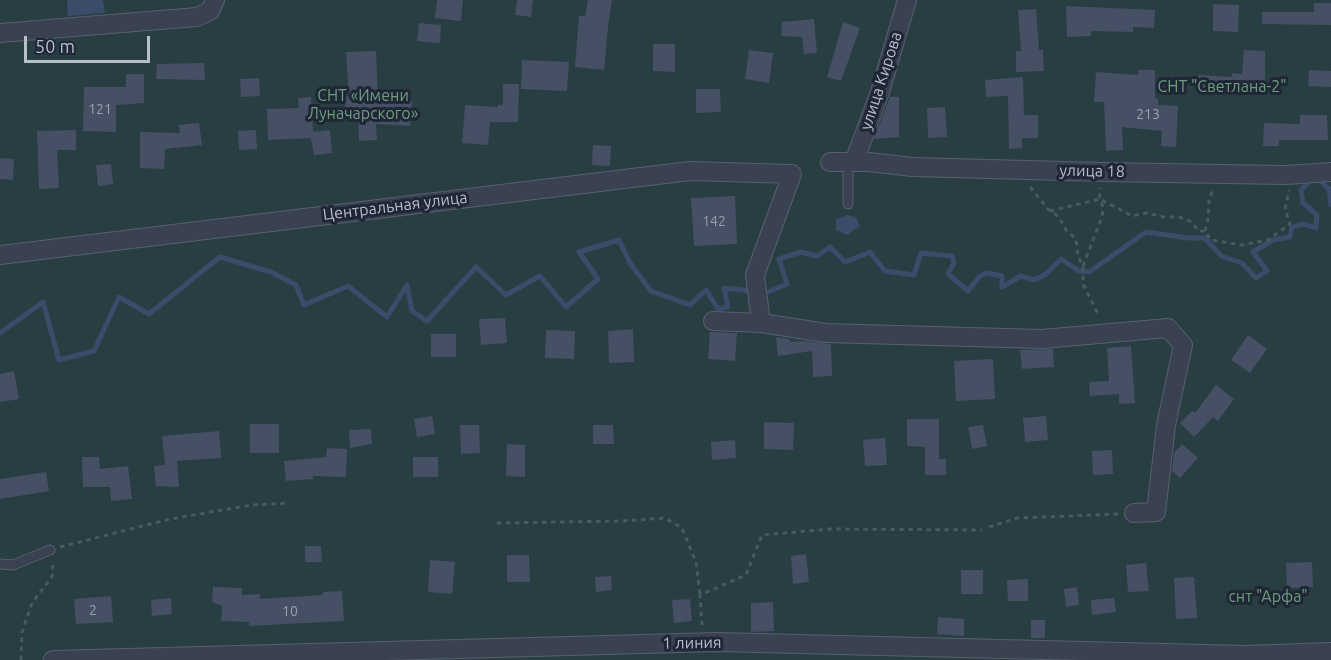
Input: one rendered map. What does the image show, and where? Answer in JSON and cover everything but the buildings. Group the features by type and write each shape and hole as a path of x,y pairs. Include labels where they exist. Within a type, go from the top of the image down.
{"street":[{"name":"улица Кирова","path":"844,162 880,92 907,0"},
{"path":"0,33 197,18 212,5"},
{"name":"улица 18","path":"844,162 913,167 1099,172 1292,175 1331,172"},
{"name":"Центральная улица","path":"0,255 690,171 792,174 755,275 761,323"},
{"path":"713,321 761,323 826,333 1042,339 1168,328 1183,345 1166,425 1156,512 1134,513"},
{"name":"1 линия","path":"53,660 712,648 1246,655 1331,652"}],"lane":[{"path":"844,162 848,204"},
{"path":"0,564 13,565 50,550"}],"path":[{"path":"1023,169 1022,174 1032,190 1050,211 1059,217 1066,230 1077,239 1078,256 1083,270 1083,284 1094,309 1113,333"},
{"path":"1083,270 1100,226 1103,207 1100,199 1099,172"},
{"path":"1216,173 1205,231 1211,240 1242,245 1268,240 1290,224 1285,209 1292,175"},
{"path":"1050,211 1100,199 1132,216 1146,213 1164,217 1179,217 1192,222 1198,231 1205,231"},
{"path":"21,660 22,632 32,603 52,577 53,562 50,550 170,519 252,505 288,503"},
{"path":"989,527 1017,518 1134,513"},
{"path":"497,523 665,518 682,528 696,562 700,595 712,648"},
{"path":"700,595 746,575 762,536 831,529 982,530"}],"green space":[{"path":"0,0 1331,0 1331,660 0,660"}],"water":[{"path":"67,0 103,0 105,13 68,16"},
{"path":"847,215 856,217 860,226 847,235 836,230 836,220"}],"waterway":[{"path":"768,292 787,284 779,259 801,252 817,256 830,247 845,262 870,252 885,271 914,275 921,253 952,256 954,263 948,274 968,291 980,276 987,273 1002,276 1002,287 1021,276 1034,280 1046,274 1061,259 1079,271 1089,272 1146,232 1205,238 1221,256 1242,263 1256,278 1267,271 1253,252 1273,240 1290,237 1292,227 1304,224 1316,228 1317,215 1303,203 1301,190 1310,180 1319,180 1329,189 1331,205"},
{"path":"0,333 43,302 59,360 94,351 119,297 149,314 220,257 271,272 296,285 304,305 348,286 387,317 407,285 412,311 427,321 476,267 506,295 540,276 566,307 598,279 579,252 619,240 630,263 651,291 690,305 706,290 718,309 728,307 724,288 752,291"}],"park label":[{"name":"СНТ \"Светлана-2\"","path":"1222,87"},
{"name":"СНТ «Имени Луначарского»","path":"363,105"},
{"name":"снт \"Арфа\"","path":"1268,597"}]}
